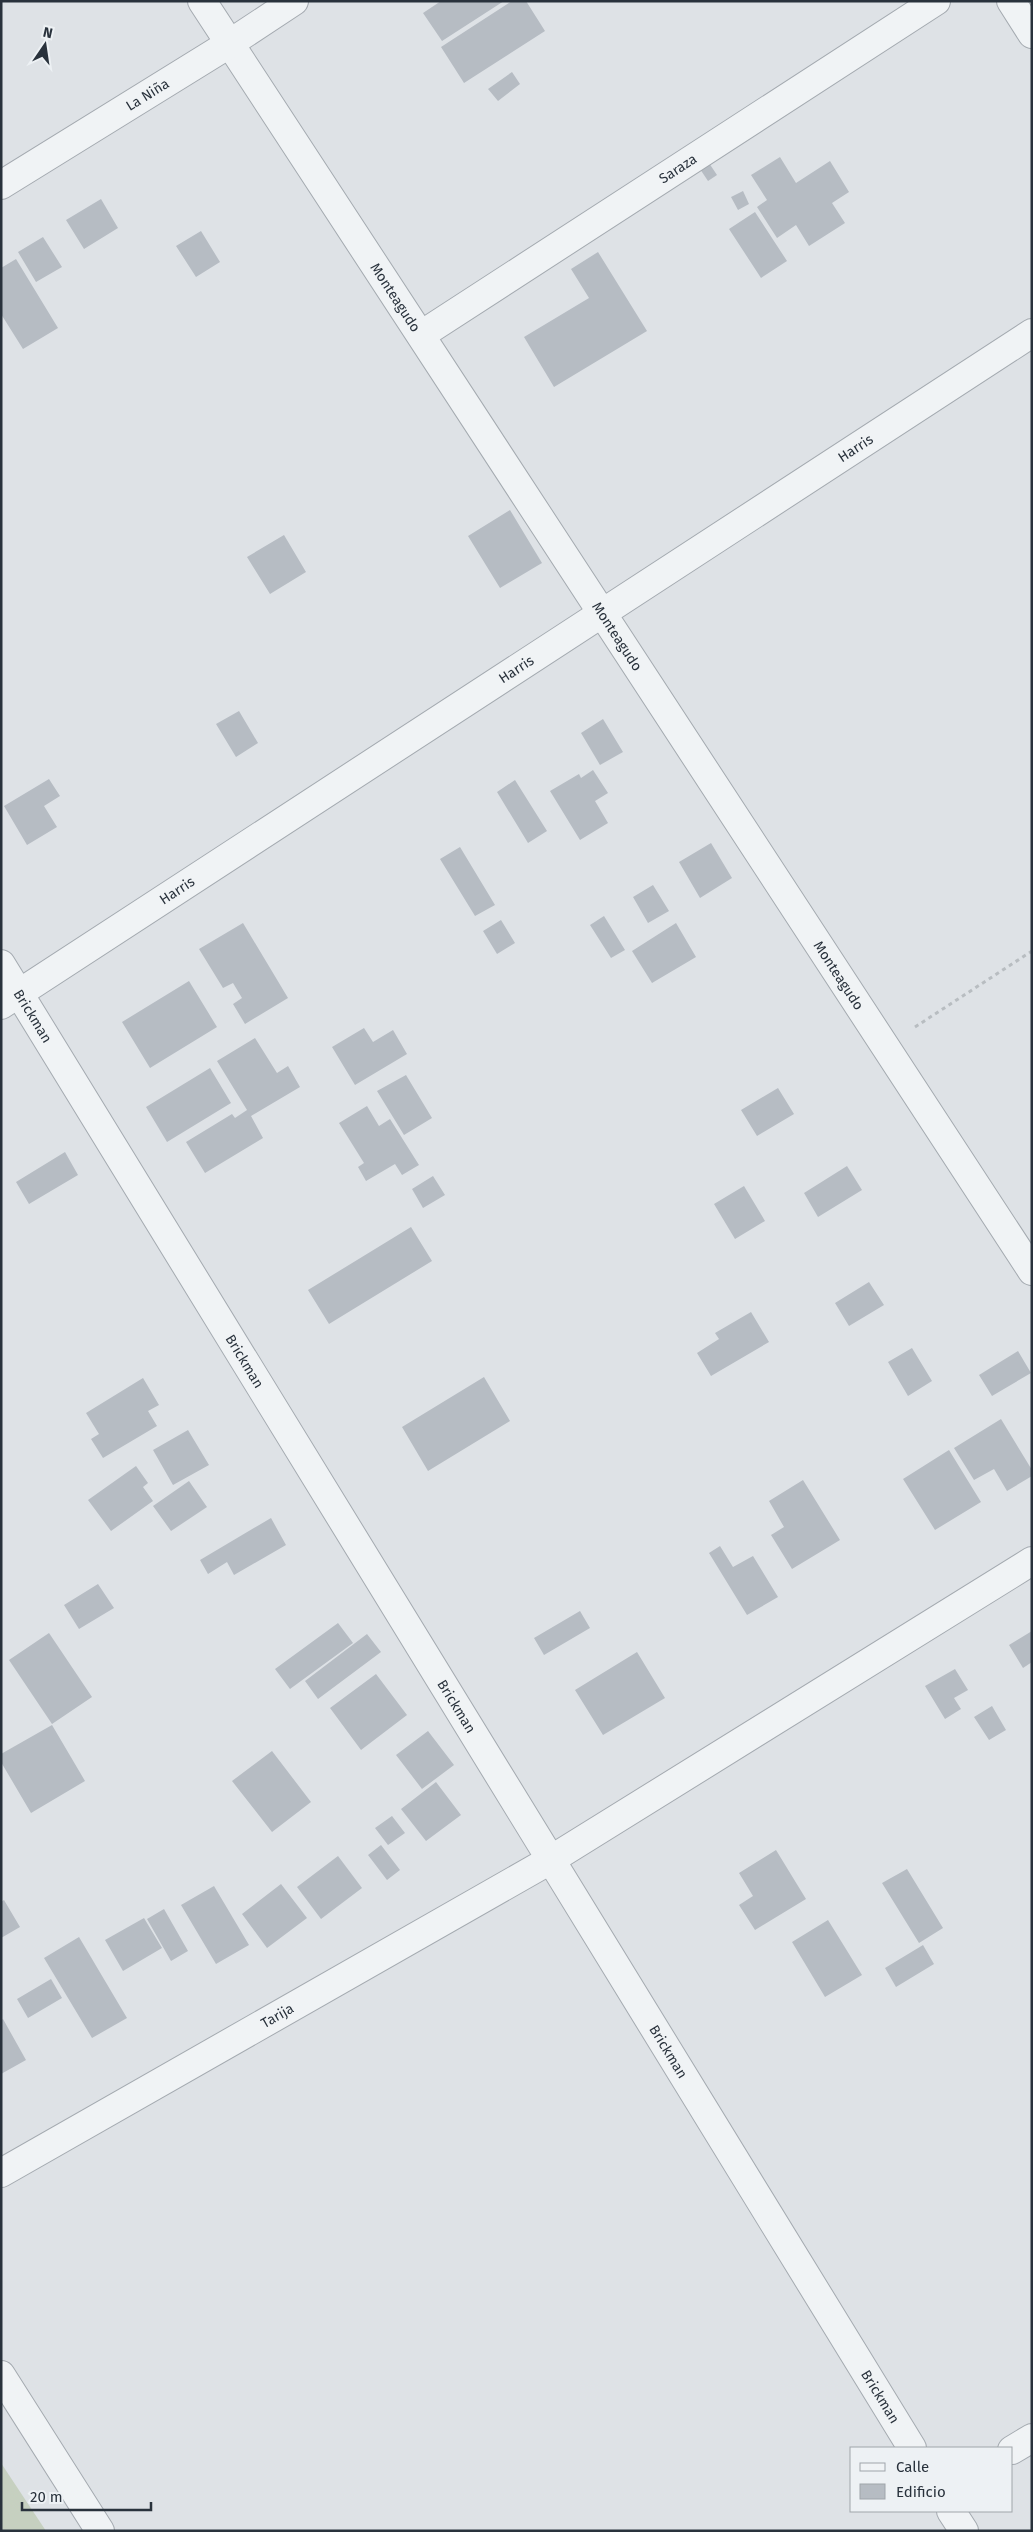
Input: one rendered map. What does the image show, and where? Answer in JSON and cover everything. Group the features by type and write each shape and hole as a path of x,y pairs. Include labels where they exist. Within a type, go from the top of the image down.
{"street":[{"name":"Monteagudo","path":"202,1 1032,1271"},
{"name":"La Niña","path":"1,185 229,44 294,1"},
{"name":"Saraza","path":"420,336 936,1"},
{"path":"1011,1 1032,34"},
{"name":"Harris","path":"11,999 1032,333"},
{"name":"Brickman","path":"1,964 11,999 552,1859 911,2447"},
{"name":"Tarija","path":"1,2173 552,1859 1032,1561"},
{"path":"1,2375 100,2531"},
{"path":"1013,2449 1032,2438"},
{"path":"952,2512 964,2531"}],"path":[{"path":"885,1046 1032,951"}],"green space":[{"path":"1,2463 46,2531 1,2531"}],"building":[{"path":"441,1 504,1 442,41 423,13"},
{"path":"512,1 526,1 545,31 464,83 441,47"},
{"path":"512,72 520,84 498,101 488,89"},
{"path":"780,157 796,183 830,161 849,192 832,203 845,223 809,246 796,225 777,238 757,207 767,200 751,175"},
{"path":"707,160 717,175 708,181 698,166"},
{"path":"743,191 749,204 738,210 731,197"},
{"path":"101,199 118,228 84,249 66,220"},
{"path":"755,212 787,261 761,278 729,229"},
{"path":"201,231 220,262 196,277 176,246"},
{"path":"43,237 62,267 36,282 18,252"},
{"path":"598,252 647,331 554,387 524,337 589,298 571,269"},
{"path":"16,259 58,328 23,349 1,314 1,268"},
{"path":"510,510 542,563 500,588 468,536"},
{"path":"284,535 306,572 270,594 247,557"},
{"path":"239,711 258,743 236,757 216,724"},
{"path":"603,719 623,752 600,765 581,733"},
{"path":"593,770 608,793 595,801 608,823 580,840 550,791 579,774 581,778"},
{"path":"49,779 60,796 44,806 57,827 27,845 4,806"},
{"path":"515,780 547,831 528,843 497,792"},
{"path":"711,843 732,878 700,898 679,862"},
{"path":"460,847 495,905 475,916 440,859"},
{"path":"653,885 669,911 648,923 633,897"},
{"path":"604,916 625,950 611,958 590,925"},
{"path":"501,920 515,943 497,954 483,931"},
{"path":"243,923 288,998 245,1024 233,1004 242,998 233,983 223,988 199,949"},
{"path":"676,923 696,957 652,983 632,951"},
{"path":"189,981 217,1027 150,1068 122,1022"},
{"path":"364,1028 373,1042 393,1030 407,1054 355,1085 332,1047"},
{"path":"255,1038 277,1073 288,1066 300,1087 251,1116 263,1138 205,1173 186,1142 232,1114 235,1118 247,1110 217,1061"},
{"path":"210,1068 231,1103 167,1142 146,1107"},
{"path":"406,1075 432,1118 404,1135 377,1091"},
{"path":"778,1088 794,1114 757,1136 741,1110"},
{"path":"367,1106 379,1126 390,1119 419,1165 402,1175 395,1164 366,1181 358,1167 364,1163 339,1123"},
{"path":"65,1152 78,1175 29,1204 16,1182"},
{"path":"847,1166 862,1190 818,1217 804,1193"},
{"path":"433,1176 445,1195 423,1208 412,1189"},
{"path":"744,1186 765,1221 735,1239 714,1204"},
{"path":"411,1227 432,1261 329,1324 308,1290"},
{"path":"869,1282 884,1305 849,1326 835,1303"},
{"path":"751,1312 769,1342 711,1376 697,1353 719,1339 715,1333"},
{"path":"912,1348 932,1381 908,1396 888,1362"},
{"path":"1018,1351 1031,1373 992,1396 979,1375"},
{"path":"484,1377 510,1421 428,1471 402,1427"},
{"path":"143,1378 159,1405 148,1411 157,1426 103,1458 91,1439 99,1434 86,1413"},
{"path":"1001,1419 1032,1470 1032,1476 1007,1491 994,1469 974,1480 954,1448"},
{"path":"188,1430 209,1465 173,1485 153,1450"},
{"path":"949,1450 981,1502 935,1530 903,1479"},
{"path":"136,1466 148,1483 143,1487 153,1501 111,1531 88,1500"},
{"path":"803,1480 840,1540 792,1569 771,1535 784,1527 769,1501"},
{"path":"189,1481 207,1507 171,1531 153,1506"},
{"path":"271,1518 286,1545 234,1575 227,1562 208,1574 200,1560"},
{"path":"720,1546 733,1567 753,1556 778,1597 747,1615 709,1553"},
{"path":"98,1584 114,1608 79,1629 64,1605"},
{"path":"580,1611 590,1628 544,1655 534,1638"},
{"path":"338,1623 353,1643 290,1689 275,1669"},
{"path":"1032,1631 1032,1662 1023,1668 1009,1645"},
{"path":"49,1633 92,1697 52,1724 9,1660"},
{"path":"367,1634 381,1652 318,1699 305,1681"},
{"path":"637,1652 665,1698 603,1735 575,1690"},
{"path":"955,1669 968,1690 954,1698 961,1709 945,1719 925,1686"},
{"path":"376,1674 407,1715 361,1750 330,1708"},
{"path":"992,1706 1006,1730 989,1740 974,1717"},
{"path":"52,1725 85,1781 31,1813 1,1762 1,1754"},
{"path":"428,1731 454,1765 422,1789 396,1755"},
{"path":"272,1751 311,1802 272,1832 232,1781"},
{"path":"436,1782 461,1815 426,1841 401,1809"},
{"path":"392,1816 405,1833 388,1845 375,1828"},
{"path":"381,1845 400,1870 387,1880 368,1855"},
{"path":"776,1850 806,1899 755,1930 739,1905 753,1896 739,1873"},
{"path":"338,1856 362,1888 321,1919 297,1887"},
{"path":"907,1869 943,1928 919,1943 882,1883"},
{"path":"281,1884 307,1918 267,1948 242,1914"},
{"path":"214,1886 249,1945 216,1964 181,1905"},
{"path":"4,1900 20,1927 1,1938 1,1902"},
{"path":"164,1909 188,1951 171,1961 147,1919"},
{"path":"144,1918 162,1948 123,1971 105,1940"},
{"path":"828,1920 862,1975 825,1997 792,1942"},
{"path":"79,1937 127,2018 92,2038 44,1958"},
{"path":"923,1945 934,1964 896,1987 885,1968"},
{"path":"51,1979 62,1998 28,2018 17,1999"},
{"path":"3,2019 26,2060 1,2074 1,2020"}]}
